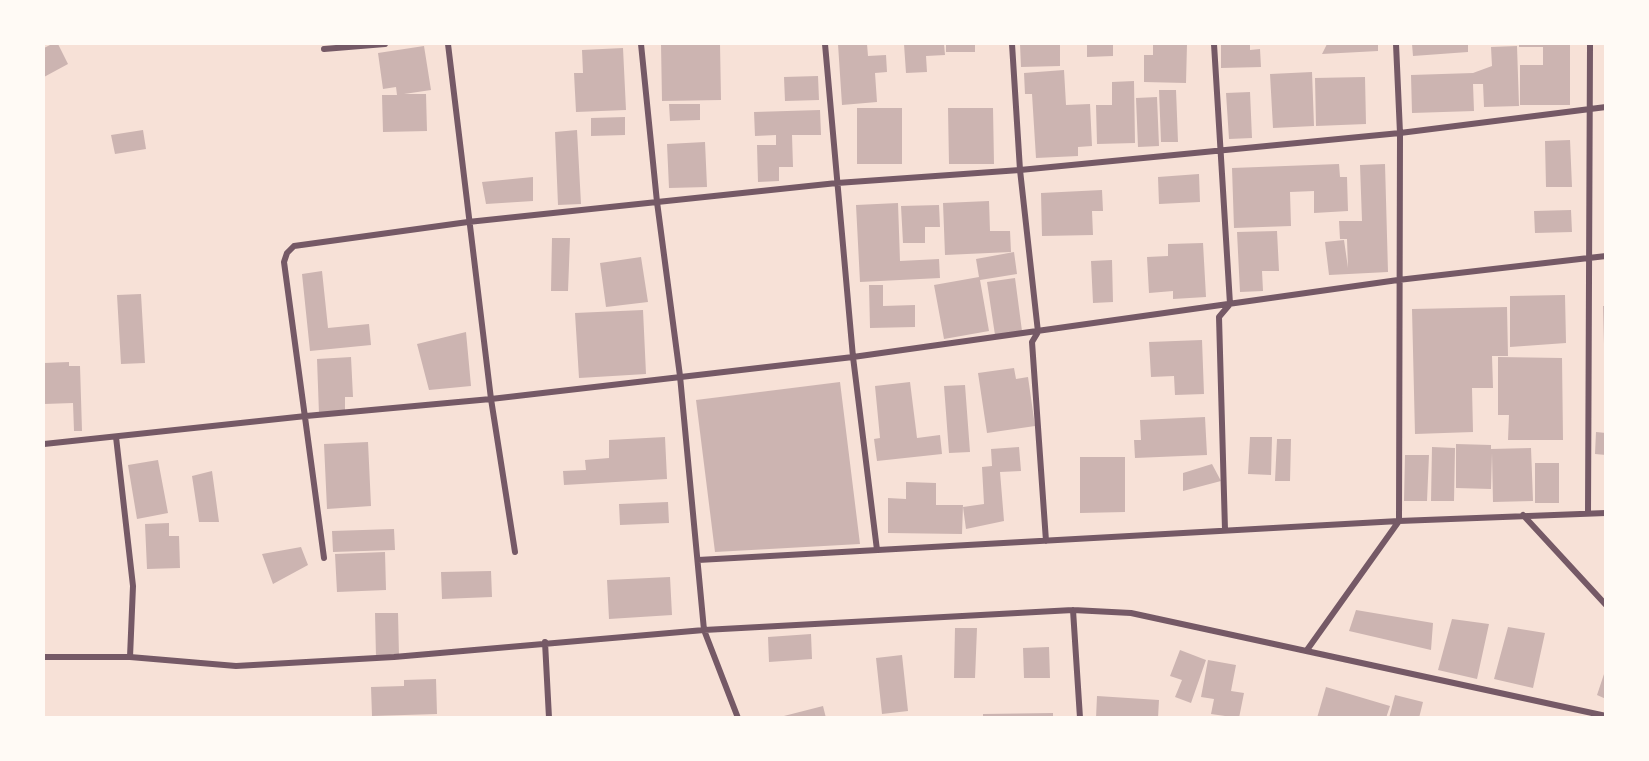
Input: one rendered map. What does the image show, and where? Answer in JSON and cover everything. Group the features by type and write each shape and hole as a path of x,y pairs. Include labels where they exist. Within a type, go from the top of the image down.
{"street":[{"path":"324,49 385,44"},
{"path":"448,44 491,399 515,552"},
{"path":"640,44 657,202 680,375 704,630 738,717"},
{"path":"825,44 853,357 877,550"},
{"path":"1012,44 1020,170 1038,332 1032,342 1046,541"},
{"path":"1214,44 1230,304 1219,317 1225,530"},
{"path":"1307,650 1399,520 1400,133 1396,44"},
{"path":"1588,513 1591,258 1590,44"},
{"path":"324,558 284,262 287,253 294,246 468,222 837,183 1020,170 1221,148 1400,133 1605,107"},
{"path":"44,444 491,399 680,375 853,357 1398,280 1605,256"},
{"path":"116,437 133,586 130,657"},
{"path":"698,560 1399,520 1605,513"},
{"path":"1523,516 1605,604"},
{"path":"44,657 130,657 236,666 394,657 545,642 704,630 1073,610 1131,613 1605,716"},
{"path":"1073,610 1080,717"},
{"path":"545,642 549,717"}],"building":[{"path":"58,44 68,64 44,77 44,48"},
{"path":"661,44 720,44 721,100 662,101"},
{"path":"838,44 867,44 868,56 886,55 887,72 875,73 877,102 842,105"},
{"path":"904,44 944,44 945,55 926,56 927,72 906,73"},
{"path":"946,44 975,44 975,52 946,52"},
{"path":"1020,44 1060,44 1060,66 1021,67"},
{"path":"1087,44 1113,44 1113,56 1087,57"},
{"path":"1153,44 1187,44 1186,83 1144,82 1144,55 1153,55"},
{"path":"1221,44 1250,44 1250,50 1260,49 1261,67 1221,68"},
{"path":"1327,44 1378,44 1378,51 1322,54"},
{"path":"1412,44 1468,44 1468,52 1413,56"},
{"path":"1519,44 1570,44 1570,105 1520,105 1520,65 1543,65 1543,47 1519,47"},
{"path":"424,46 431,90 404,94 426,94 427,131 383,132 382,95 397,95 396,87 383,89 378,53"},
{"path":"1517,46 1519,106 1484,107 1483,84 1473,84 1474,111 1412,113 1411,75 1473,73 1492,66 1491,47"},
{"path":"623,48 626,110 576,112 574,73 583,73 582,50"},
{"path":"1064,70 1066,105 1090,104 1092,146 1078,147 1078,156 1036,158 1032,94 1025,94 1024,73"},
{"path":"1312,72 1314,126 1273,128 1270,74"},
{"path":"818,76 819,100 785,101 784,77"},
{"path":"1365,77 1366,124 1316,126 1315,78"},
{"path":"1134,81 1135,143 1097,144 1096,105 1112,105 1112,82"},
{"path":"1159,90 1176,90 1178,142 1161,142"},
{"path":"1250,92 1252,138 1229,139 1226,93"},
{"path":"1157,97 1159,146 1138,147 1136,98"},
{"path":"669,104 700,104 700,120 670,121"},
{"path":"857,108 902,108 902,164 857,164"},
{"path":"948,108 993,108 994,164 949,164"},
{"path":"820,110 821,135 792,135 793,167 779,167 779,181 758,182 757,145 776,145 776,135 755,136 754,112"},
{"path":"625,117 625,135 591,136 591,118"},
{"path":"143,130 146,149 115,154 111,135"},
{"path":"577,130 581,204 558,205 555,132"},
{"path":"1570,140 1572,187 1546,187 1545,141"},
{"path":"705,142 707,187 669,188 667,144"},
{"path":"1339,164 1340,177 1347,177 1348,211 1314,213 1314,191 1290,192 1291,226 1234,228 1232,168"},
{"path":"1385,164 1388,272 1329,275 1325,242 1344,240 1348,268 1347,239 1340,239 1339,221 1362,221 1360,165"},
{"path":"1199,174 1200,202 1159,204 1158,177"},
{"path":"533,177 533,201 486,204 482,182"},
{"path":"1102,190 1103,211 1092,211 1093,235 1042,236 1041,193"},
{"path":"989,201 990,231 1010,231 1011,252 945,255 943,203"},
{"path":"898,203 900,261 939,259 940,278 860,282 856,205"},
{"path":"939,205 940,227 925,227 925,243 903,243 901,206"},
{"path":"1571,210 1572,232 1535,233 1534,211"},
{"path":"1277,231 1279,271 1262,271 1263,291 1240,292 1237,232"},
{"path":"552,238 570,238 568,291 551,291"},
{"path":"1203,243 1206,297 1173,299 1173,291 1149,293 1147,257 1168,256 1168,244"},
{"path":"1014,252 1017,274 980,280 989,331 944,339 934,285 979,277 976,259"},
{"path":"641,257 648,302 606,307 600,263"},
{"path":"1112,260 1113,302 1093,303 1091,261"},
{"path":"322,271 328,328 369,324 371,345 310,351 302,274"},
{"path":"1015,278 1022,331 995,335 987,282"},
{"path":"869,285 883,285 883,306 915,305 915,327 870,328"},
{"path":"141,294 145,363 121,364 117,295"},
{"path":"1565,295 1566,343 1510,347 1510,296"},
{"path":"1603,306 1606,306 1606,344 1604,344"},
{"path":"1507,307 1508,356 1492,356 1493,388 1472,388 1473,432 1415,434 1412,309"},
{"path":"643,310 646,374 579,378 575,313"},
{"path":"466,332 471,386 429,390 417,344"},
{"path":"1202,340 1204,394 1175,395 1174,376 1151,377 1149,342"},
{"path":"351,357 353,397 345,397 345,413 319,414 317,359"},
{"path":"1498,357 1562,358 1563,440 1508,440 1509,415 1498,415"},
{"path":"69,362 69,366 80,366 82,431 74,431 73,403 44,404 44,363"},
{"path":"1014,368 1016,379 1028,377 1035,426 987,433 978,373"},
{"path":"840,382 860,544 715,552 696,400"},
{"path":"910,382 917,438 940,435 942,454 877,461 874,439 880,438 875,386"},
{"path":"965,385 970,452 949,453 944,386"},
{"path":"1205,417 1207,455 1135,458 1134,440 1141,440 1140,420"},
{"path":"1596,432 1606,433 1606,455 1595,454"},
{"path":"665,437 667,479 564,485 563,471 586,470 585,460 609,458 609,440"},
{"path":"1250,437 1272,437 1271,475 1248,474"},
{"path":"1277,439 1291,439 1290,481 1275,481"},
{"path":"368,442 371,506 327,509 324,444"},
{"path":"1456,444 1491,445 1491,449 1531,448 1533,501 1493,502 1492,453 1491,489 1456,488"},
{"path":"1019,447 1021,471 1000,472 1004,521 966,529 963,507 984,504 982,467 992,466 991,449"},
{"path":"1432,447 1455,448 1454,501 1431,501"},
{"path":"1405,455 1429,455 1427,501 1404,501"},
{"path":"1080,457 1125,457 1125,512 1080,513"},
{"path":"158,460 168,513 137,519 128,465"},
{"path":"1535,463 1559,463 1559,503 1535,503"},
{"path":"1212,464 1221,481 1183,491 1183,473"},
{"path":"212,471 219,522 199,522 192,476"},
{"path":"906,482 936,483 936,505 963,505 962,534 888,533 888,498 906,499"},
{"path":"668,502 669,523 620,525 619,504"},
{"path":"169,523 169,536 179,536 180,568 147,569 145,524"},
{"path":"394,529 395,550 333,552 332,531"},
{"path":"301,547 308,565 273,584 262,554"},
{"path":"385,552 386,590 337,592 335,554"},
{"path":"491,571 492,597 442,599 441,572"},
{"path":"670,577 672,615 609,619 607,580"},
{"path":"1356,610 1433,623 1431,650 1349,631"},
{"path":"375,613 398,613 399,656 376,657"},
{"path":"1452,619 1489,624 1477,679 1438,670"},
{"path":"1508,627 1545,633 1533,688 1494,679"},
{"path":"955,628 977,628 975,678 954,678"},
{"path":"811,634 812,659 769,662 768,637"},
{"path":"1049,647 1050,678 1024,678 1023,648"},
{"path":"1180,650 1206,660 1191,703 1175,697 1182,680 1170,676"},
{"path":"902,655 908,711 882,714 876,658"},
{"path":"1208,660 1236,665 1231,691 1244,693 1239,718 1211,714 1214,699 1201,697"},
{"path":"1606,668 1606,699 1597,695"},
{"path":"436,679 437,714 372,716 371,687 404,686 404,680"},
{"path":"1326,687 1390,706 1386,718 1317,718"},
{"path":"1395,695 1423,702 1419,718 1389,718"},
{"path":"1097,696 1159,700 1158,718 1096,718"},
{"path":"823,706 826,718 780,718 780,717"},
{"path":"1053,713 1053,718 983,718 983,714"}]}
